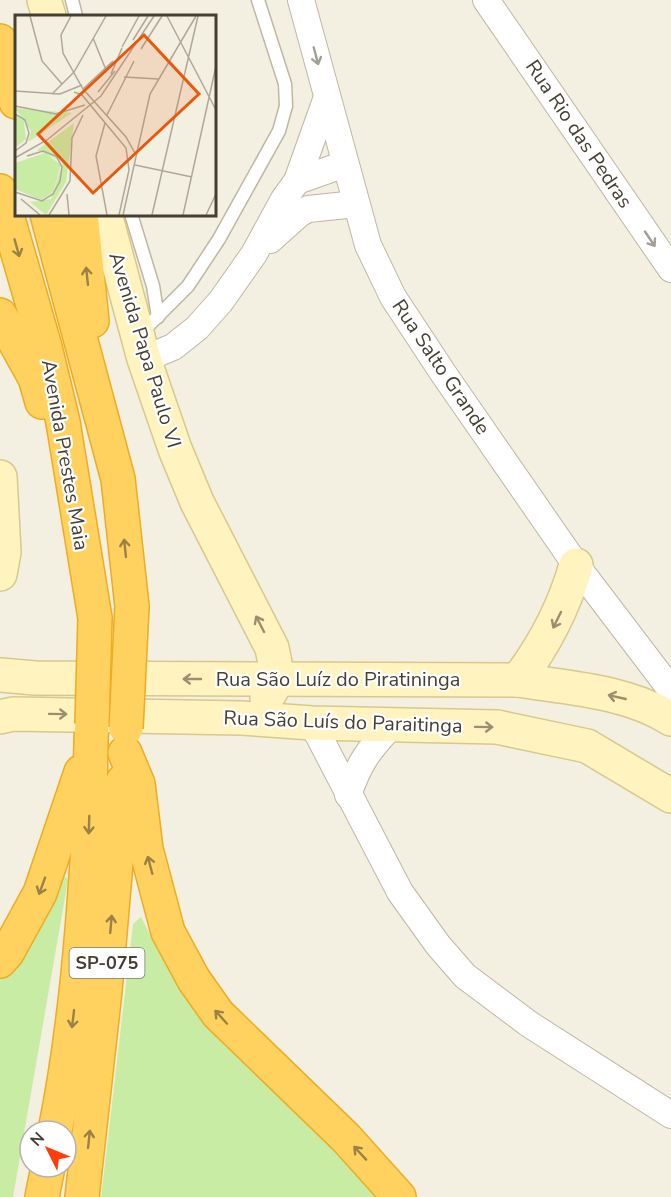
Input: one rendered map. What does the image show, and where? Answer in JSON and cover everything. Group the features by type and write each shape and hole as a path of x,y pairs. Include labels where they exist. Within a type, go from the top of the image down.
{"highway":[{"path":"0,40 15,98"},
{"name":"Avenida Prestes Maia","path":"0,191 45,347 63,422 94,618 91,738"},
{"name":"Avenida Prestes Maia","path":"48,216 118,479 132,606 126,741"},
{"path":"81,216 94,339 118,479"},
{"path":"0,315 35,378 74,497"},
{"path":"0,961 40,893 91,738"},
{"name":"SP-075","path":"57,1119 79,965 90,827 91,738"},
{"path":"126,741 138,784 146,849 168,932 194,980 218,1014 346,1138 399,1197"},
{"name":"SP-075","path":"82,1197 105,991 126,741"},
{"path":"42,1197 46,1179"}],"street":[{"path":"44,0 49,15"},
{"name":"Rua Salto Grande","path":"301,0 368,245 393,297 576,565 671,690"},
{"name":"Rua Rio das Pedras","path":"486,0 671,269"},
{"path":"147,338 173,346 197,328 221,301 254,255 284,199 297,181 327,97"},
{"path":"297,181 345,164"},
{"path":"254,255 299,214 308,209 356,204"},
{"name":"Avenida Papa Paulo VI","path":"106,216 147,338 175,449 197,502 272,648 278,679"},
{"path":"0,477 4,552 0,574"},
{"path":"518,680 534,660 552,630 569,590 576,565"},
{"name":"Rua São Luíz do Piratininga","path":"0,675 34,678 518,680 595,692 629,700 671,718"},
{"path":"241,718 266,699 278,679"},
{"name":"Rua São Luís do Paraitinga","path":"4,708 312,723 497,727 587,746 664,780"},
{"path":"312,723 400,892 438,945 465,976 530,1024 671,1115"},
{"path":"348,795 367,752 392,725"}],"lane":[{"path":"72,0 76,15"},
{"path":"147,338 188,286 219,239 279,131 286,106 285,84 258,0"},
{"path":"132,216 153,286 147,338"}],"green space":[{"path":"63,874 68,880 27,1119 18,1119 18,1168 13,1197 0,1197 0,979 16,961"},
{"path":"141,917 170,972 190,1000 378,1197 101,1197 133,924"}]}
